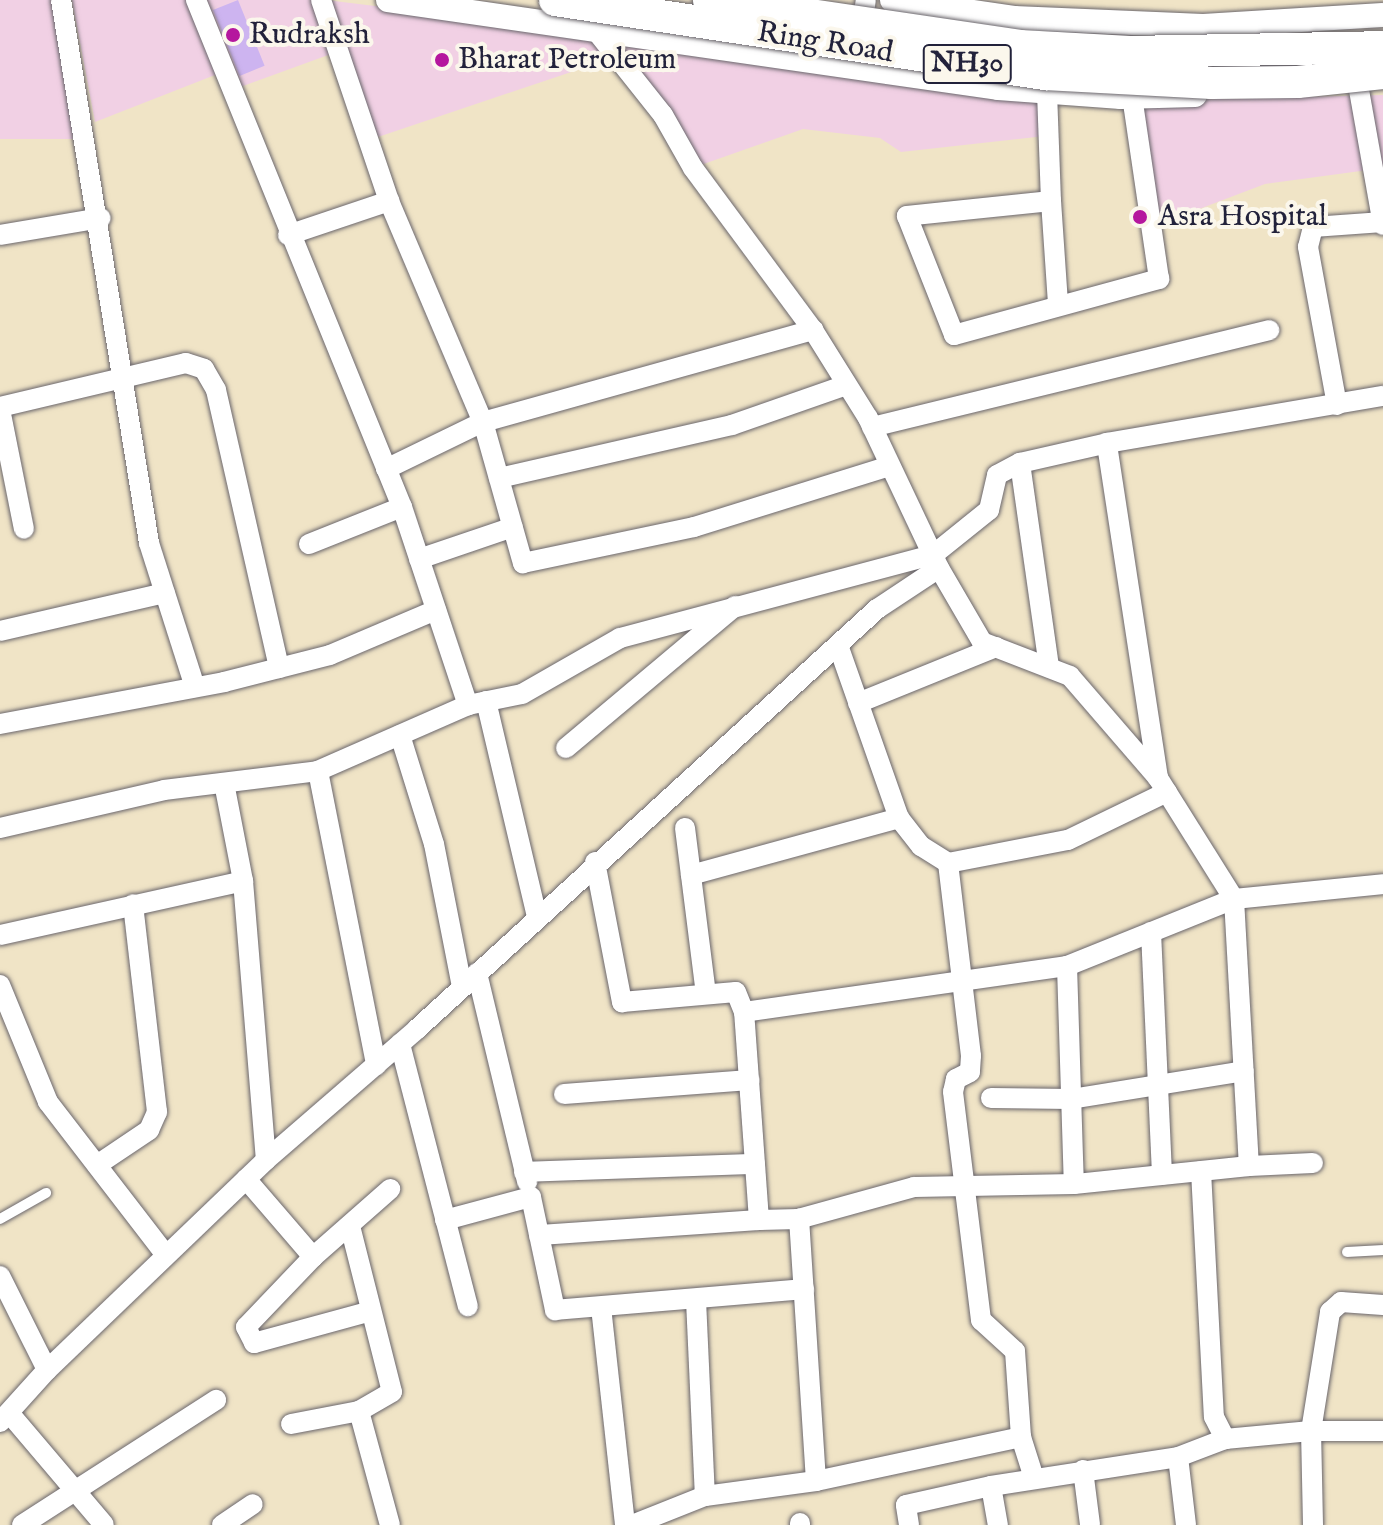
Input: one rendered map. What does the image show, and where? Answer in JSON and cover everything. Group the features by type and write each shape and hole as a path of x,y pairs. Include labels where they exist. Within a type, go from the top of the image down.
{"highway":[{"name":"Ring Road","path":"555,0 1045,74 1212,83 1375,84"},
{"name":"Ring Road","path":"709,0 1020,46 1145,52 1383,47"}],"street":[{"path":"61,0 101,218 149,543 195,687"},
{"path":"196,0 288,235 402,507 436,610 477,703 537,916"},
{"path":"321,0 389,201 483,422 523,563 694,527 890,466"},
{"path":"388,0 1047,92 1132,97 1375,84 1383,224 1313,227 1308,247 1337,405"},
{"path":"855,65 866,0"},
{"path":"892,0 1030,19 1203,26 1318,11 1383,15"},
{"path":"593,27 663,115 693,168 813,330 872,427 936,561 982,642 1070,676 1162,785 1234,899 1249,1166"},
{"path":"1047,92 1058,303"},
{"path":"1051,201 907,216 954,335 1058,303 1159,279 1132,97"},
{"path":"288,235 389,201"},
{"path":"0,235 101,218"},
{"path":"386,469 483,422 813,330"},
{"path":"872,427 1269,330"},
{"path":"24,529 0,408 124,381 186,363 204,369 216,390 279,668"},
{"path":"499,478 732,425 846,385"},
{"path":"104,1525 75,1490 5,1418 47,1370 266,1160 400,1044 595,862 877,609 936,561 989,510 997,475 1020,463 1107,443 1383,396"},
{"path":"1107,443 1162,785"},
{"path":"1020,463 1049,667"},
{"path":"309,544 402,507"},
{"path":"419,559 513,527"},
{"path":"0,828 164,790 318,771 477,703 522,694 620,638 735,606 936,561"},
{"path":"0,631 165,593"},
{"path":"566,748 735,606"},
{"path":"0,724 195,687 330,655 436,610"},
{"path":"838,645 899,818 921,846 948,863 1068,840 1162,785"},
{"path":"858,703 996,647"},
{"path":"400,735 434,844 531,1197 555,1310 804,1289"},
{"path":"318,771 376,1065"},
{"path":"224,783 243,881 266,1160"},
{"path":"691,875 899,818"},
{"path":"685,828 706,994"},
{"path":"595,862 622,1002 736,992 744,1012 759,1220"},
{"path":"948,863 970,1072 956,1079 953,1092 967,1186 981,1320 1015,1351 1021,1437 1034,1478"},
{"path":"0,935 243,881"},
{"path":"744,1012 1067,966 1234,899 1383,884"},
{"path":"97,1165 149,1130 157,1112 133,904"},
{"path":"1151,932 1162,1175"},
{"path":"1067,966 1074,1184"},
{"path":"0,985 48,1102 166,1255"},
{"path":"400,1044 468,1306"},
{"path":"991,1098 1071,1099 1244,1071"},
{"path":"564,1094 749,1080"},
{"path":"539,1235 799,1219 914,1187 1074,1184 1249,1166 1313,1163"},
{"path":"524,1172 755,1164"},
{"path":"1201,1171 1214,1417 1225,1439"},
{"path":"246,1179 313,1257"},
{"path":"371,1311 254,1343 246,1327 313,1257 390,1189"},
{"path":"445,1220 531,1197"},
{"path":"799,1219 816,1481"},
{"path":"291,1424 359,1411 392,1392 350,1226"},
{"path":"0,1276 47,1370"},
{"path":"696,1300 705,1496"},
{"path":"1313,1525 1311,1431 1330,1312 1341,1302 1383,1305"},
{"path":"601,1307 625,1525"},
{"path":"22,1525 216,1400"},
{"path":"359,1411 390,1525"},
{"path":"909,1525 906,1505 1034,1478 1178,1457 1225,1439 1311,1431 1383,1431"},
{"path":"632,1525 705,1496 816,1481 1021,1437"},
{"path":"1178,1457 1186,1525"},
{"path":"1083,1470 1090,1525"},
{"path":"991,1486 998,1525"},
{"path":"222,1525 253,1504"}],"lane":[{"path":"0,1219 46,1193"},
{"path":"1347,1252 1383,1250"}],"shaded area":[{"path":"0,0 58,0 82,139 0,139"},
{"path":"72,0 315,0 331,54 235,89 215,75 95,122"},
{"path":"326,0 588,32 607,60 378,137"},
{"path":"610,36 1044,98 1045,136 901,152 880,138 803,129 698,166"},
{"path":"1383,95 1383,168 1265,184 1157,225 1140,101"}],"building":[{"name":"Rudraksh","path":"238,0 265,66 240,76 213,10"}],"place":[{"name":"Rudraksh","path":"233,35"},
{"name":"Bharat Petroleum","path":"442,60"},
{"name":"Asra Hospital","path":"1140,217"}]}
